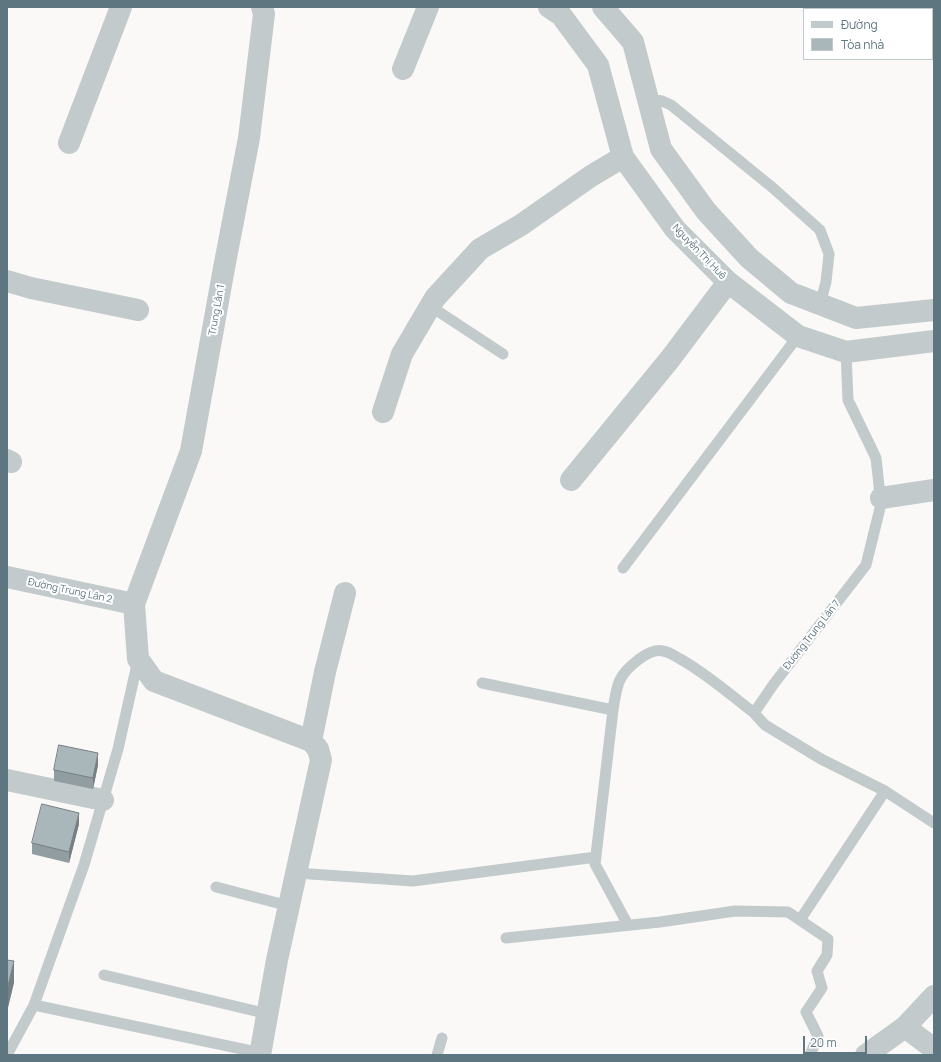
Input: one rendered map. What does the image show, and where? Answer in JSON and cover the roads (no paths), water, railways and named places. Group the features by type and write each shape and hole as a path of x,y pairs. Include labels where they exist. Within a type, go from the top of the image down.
{"street":[{"path":"69,143 121,7"},
{"name":"Trung Lân 1","path":"134,604 191,450 249,138 264,14 262,7"},
{"path":"403,69 428,7"},
{"name":"Nguyễn Thị Huê","path":"549,7 562,15 598,66 623,157 675,229 728,282 798,336 846,352 934,341"},
{"path":"603,7 633,42 661,149 706,211 749,258 791,293 856,318 934,310"},
{"path":"384,412 402,354 430,306 435,298 480,249 521,225 591,176 623,157"},
{"path":"7,281 31,288 138,310"},
{"path":"571,480 670,358 728,282"},
{"path":"881,498 934,490"},
{"name":"Đường Trung Lân 2","path":"7,576 134,604"},
{"path":"311,742 345,593"},
{"path":"134,604 138,660 154,681 311,742 318,749 321,760 289,906 261,1054"},
{"path":"7,780 103,800"},
{"path":"866,1055 905,1027 934,996"},
{"path":"905,1027 934,1049"}],"lane":[{"path":"648,100 662,101 671,105 773,188 820,230 829,254 826,282 820,304"},
{"path":"430,306 503,354"},
{"path":"623,568 798,336"},
{"name":"Đường Trung Lân 7","path":"754,714 773,685 866,565 881,504 881,498 876,458 848,400 846,352"},
{"path":"628,925 595,864 616,686 620,677 629,667 654,651 670,653 694,668 754,714 765,725 821,759 885,791 934,822"},
{"path":"7,1055 34,1005 84,866 118,749 138,660"},
{"path":"482,683 613,710"},
{"path":"800,920 885,791"},
{"path":"296,873 413,881 596,857"},
{"path":"216,887 289,906"},
{"path":"506,938 628,925 735,911 788,912 828,939 827,955 816,972 822,988 806,1012 818,1036 810,1055"},
{"path":"104,975 268,1014"},
{"path":"34,1005 261,1054"},
{"path":"437,1055 442,1038"}]}
